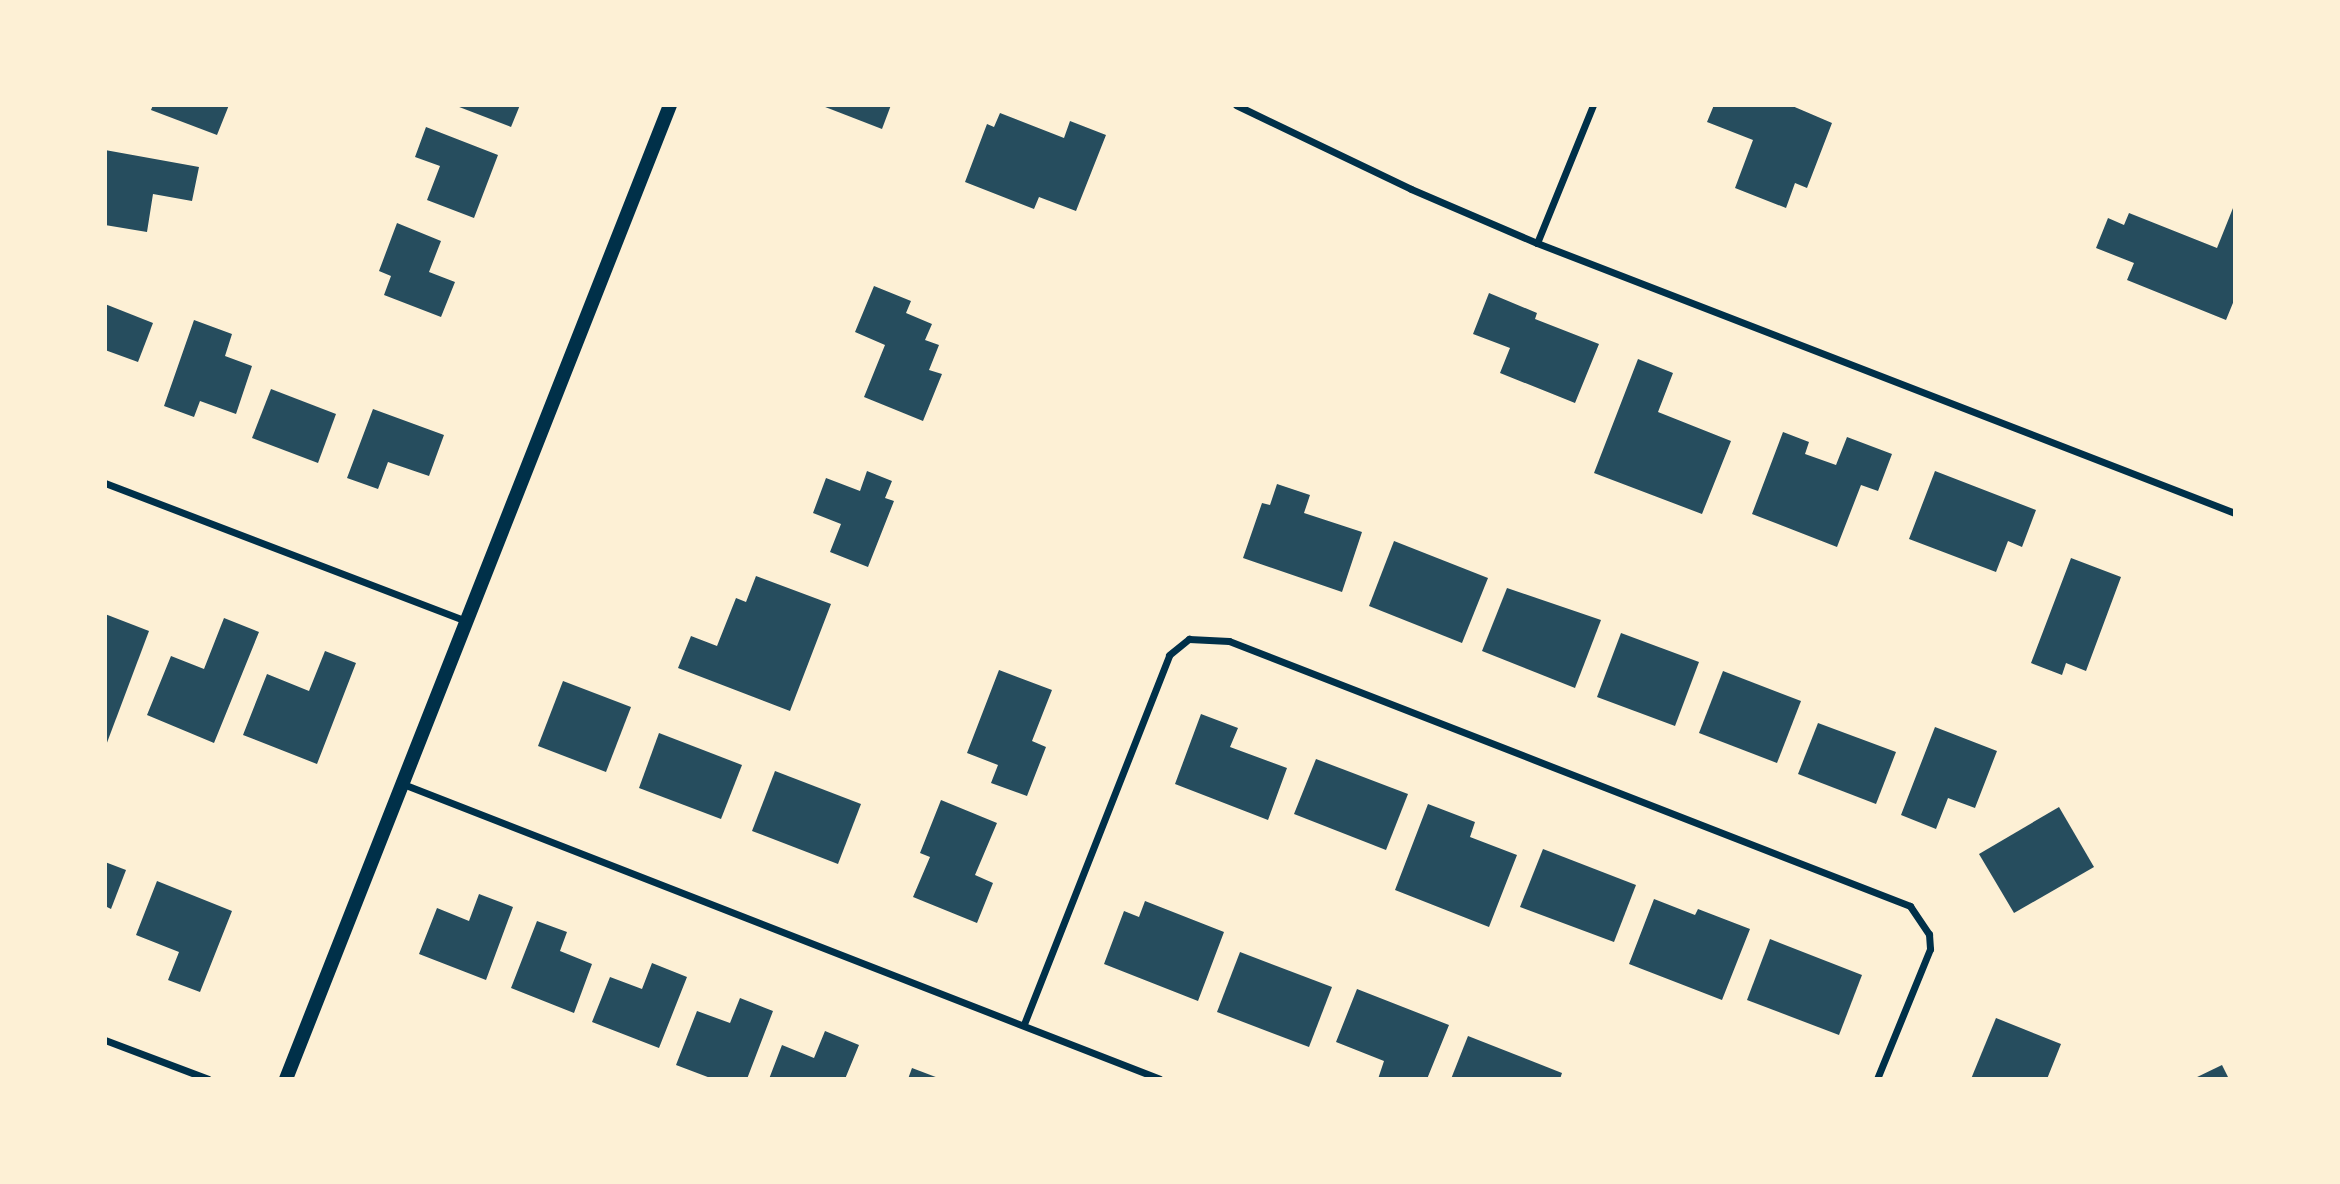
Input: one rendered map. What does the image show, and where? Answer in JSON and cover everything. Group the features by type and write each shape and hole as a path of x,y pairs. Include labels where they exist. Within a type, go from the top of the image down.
{"main road":[{"path":"286,1079 670,105"}],"street":[{"path":"1236,105 1410,189 1537,243 2235,513"},
{"path":"1537,243 1593,105"},
{"path":"105,483 467,621"},
{"path":"1024,1024 1169,654 1189,639 1228,641 1910,906 1929,933 1930,949 1877,1079"},
{"path":"403,784 1160,1079"},
{"path":"105,1040 208,1079"}],"building":[{"path":"153,105 229,105 217,135 151,110"},
{"path":"454,105 520,105 511,127"},
{"path":"820,105 891,105 882,129"},
{"path":"1714,105 1790,105 1832,123 1807,188 1795,183 1786,208 1735,188 1753,140 1707,122"},
{"path":"1000,113 1064,138 1070,121 1106,135 1076,211 1039,197 1034,209 965,182 987,124 994,127"},
{"path":"426,127 498,155 474,218 427,200 440,166 415,157"},
{"path":"105,150 199,167 192,201 153,194 147,232 105,225"},
{"path":"2235,203 2235,298 2226,320 2127,280 2134,263 2096,248 2108,218 2124,225 2129,213 2217,248"},
{"path":"397,223 441,241 429,272 455,282 441,317 384,295 391,276 379,271"},
{"path":"874,286 911,301 906,313 932,324 925,340 939,345 929,370 942,374 923,421 864,397 885,345 855,332"},
{"path":"1489,293 1537,313 1535,319 1599,344 1575,403 1500,373 1510,348 1473,334"},
{"path":"105,304 153,323 138,362 105,350"},
{"path":"194,320 232,334 225,356 252,366 236,414 200,401 194,417 164,406"},
{"path":"1638,359 1673,373 1658,412 1731,441 1702,514 1594,473"},
{"path":"271,389 336,414 318,463 252,438"},
{"path":"373,409 444,435 429,476 388,462 378,489 347,478"},
{"path":"1783,432 1809,442 1805,454 1836,465 1847,437 1892,454 1878,491 1861,485 1837,547 1752,514"},
{"path":"867,471 892,481 885,498 894,501 868,567 830,552 841,524 813,513 826,478 860,491"},
{"path":"1935,471 2036,510 2022,547 2008,541 1996,572 1909,539"},
{"path":"1277,484 1310,495 1304,513 1362,532 1342,592 1243,558 1262,503 1270,505"},
{"path":"1394,541 1488,578 1462,643 1369,606"},
{"path":"2071,558 2121,577 2086,671 2066,663 2062,675 2031,663"},
{"path":"756,576 831,604 790,711 678,668 691,636 717,646 736,598 746,602"},
{"path":"1507,588 1601,620 1575,688 1482,651"},
{"path":"105,614 149,631 105,748"},
{"path":"224,618 259,632 214,743 147,715 171,656 204,669"},
{"path":"1621,633 1699,662 1675,726 1597,697"},
{"path":"325,651 356,663 317,764 243,735 267,674 309,691"},
{"path":"999,670 1052,690 1032,741 1046,747 1027,796 991,783 998,765 967,753"},
{"path":"1723,671 1801,701 1777,763 1699,733"},
{"path":"563,681 631,707 606,772 538,746"},
{"path":"1201,714 1238,728 1230,747 1287,768 1268,820 1175,784"},
{"path":"1818,723 1896,752 1876,804 1798,774"},
{"path":"1935,727 1997,751 1975,808 1948,798 1936,829 1901,815"},
{"path":"659,733 742,765 721,819 639,788"},
{"path":"1316,759 1408,794 1386,850 1294,814"},
{"path":"775,771 861,804 838,864 752,831"},
{"path":"941,800 997,823 975,875 993,883 977,923 913,897 930,857 920,853"},
{"path":"1428,804 1475,822 1470,837 1517,855 1489,927 1395,890"},
{"path":"2059,807 2094,867 2014,913 1979,854"},
{"path":"1543,849 1636,885 1614,942 1520,907"},
{"path":"105,862 126,870 111,909 105,906"},
{"path":"157,881 232,911 200,992 168,980 179,952 136,935"},
{"path":"479,894 513,907 486,980 419,954 437,908 469,921"},
{"path":"1654,899 1695,915 1698,909 1750,929 1722,1000 1629,964"},
{"path":"1145,901 1224,932 1198,1001 1104,964 1124,911 1139,917"},
{"path":"537,921 567,932 560,951 592,964 574,1013 511,988"},
{"path":"1770,939 1862,975 1839,1035 1747,1000"},
{"path":"1240,952 1332,987 1309,1047 1217,1012"},
{"path":"652,963 687,977 659,1048 592,1022 610,977 642,989"},
{"path":"1357,989 1449,1025 1427,1079 1378,1079 1384,1061 1336,1042"},
{"path":"740,998 773,1011 747,1079 713,1079 676,1065 697,1011 730,1023"},
{"path":"1996,1018 2061,1044 2047,1079 1971,1079"},
{"path":"825,1031 859,1045 845,1079 769,1079 782,1045 814,1058"},
{"path":"1468,1036 1562,1073 1560,1079 1451,1079"},
{"path":"2222,1065 2229,1079 2193,1079"},
{"path":"912,1068 941,1079 908,1079"}]}
